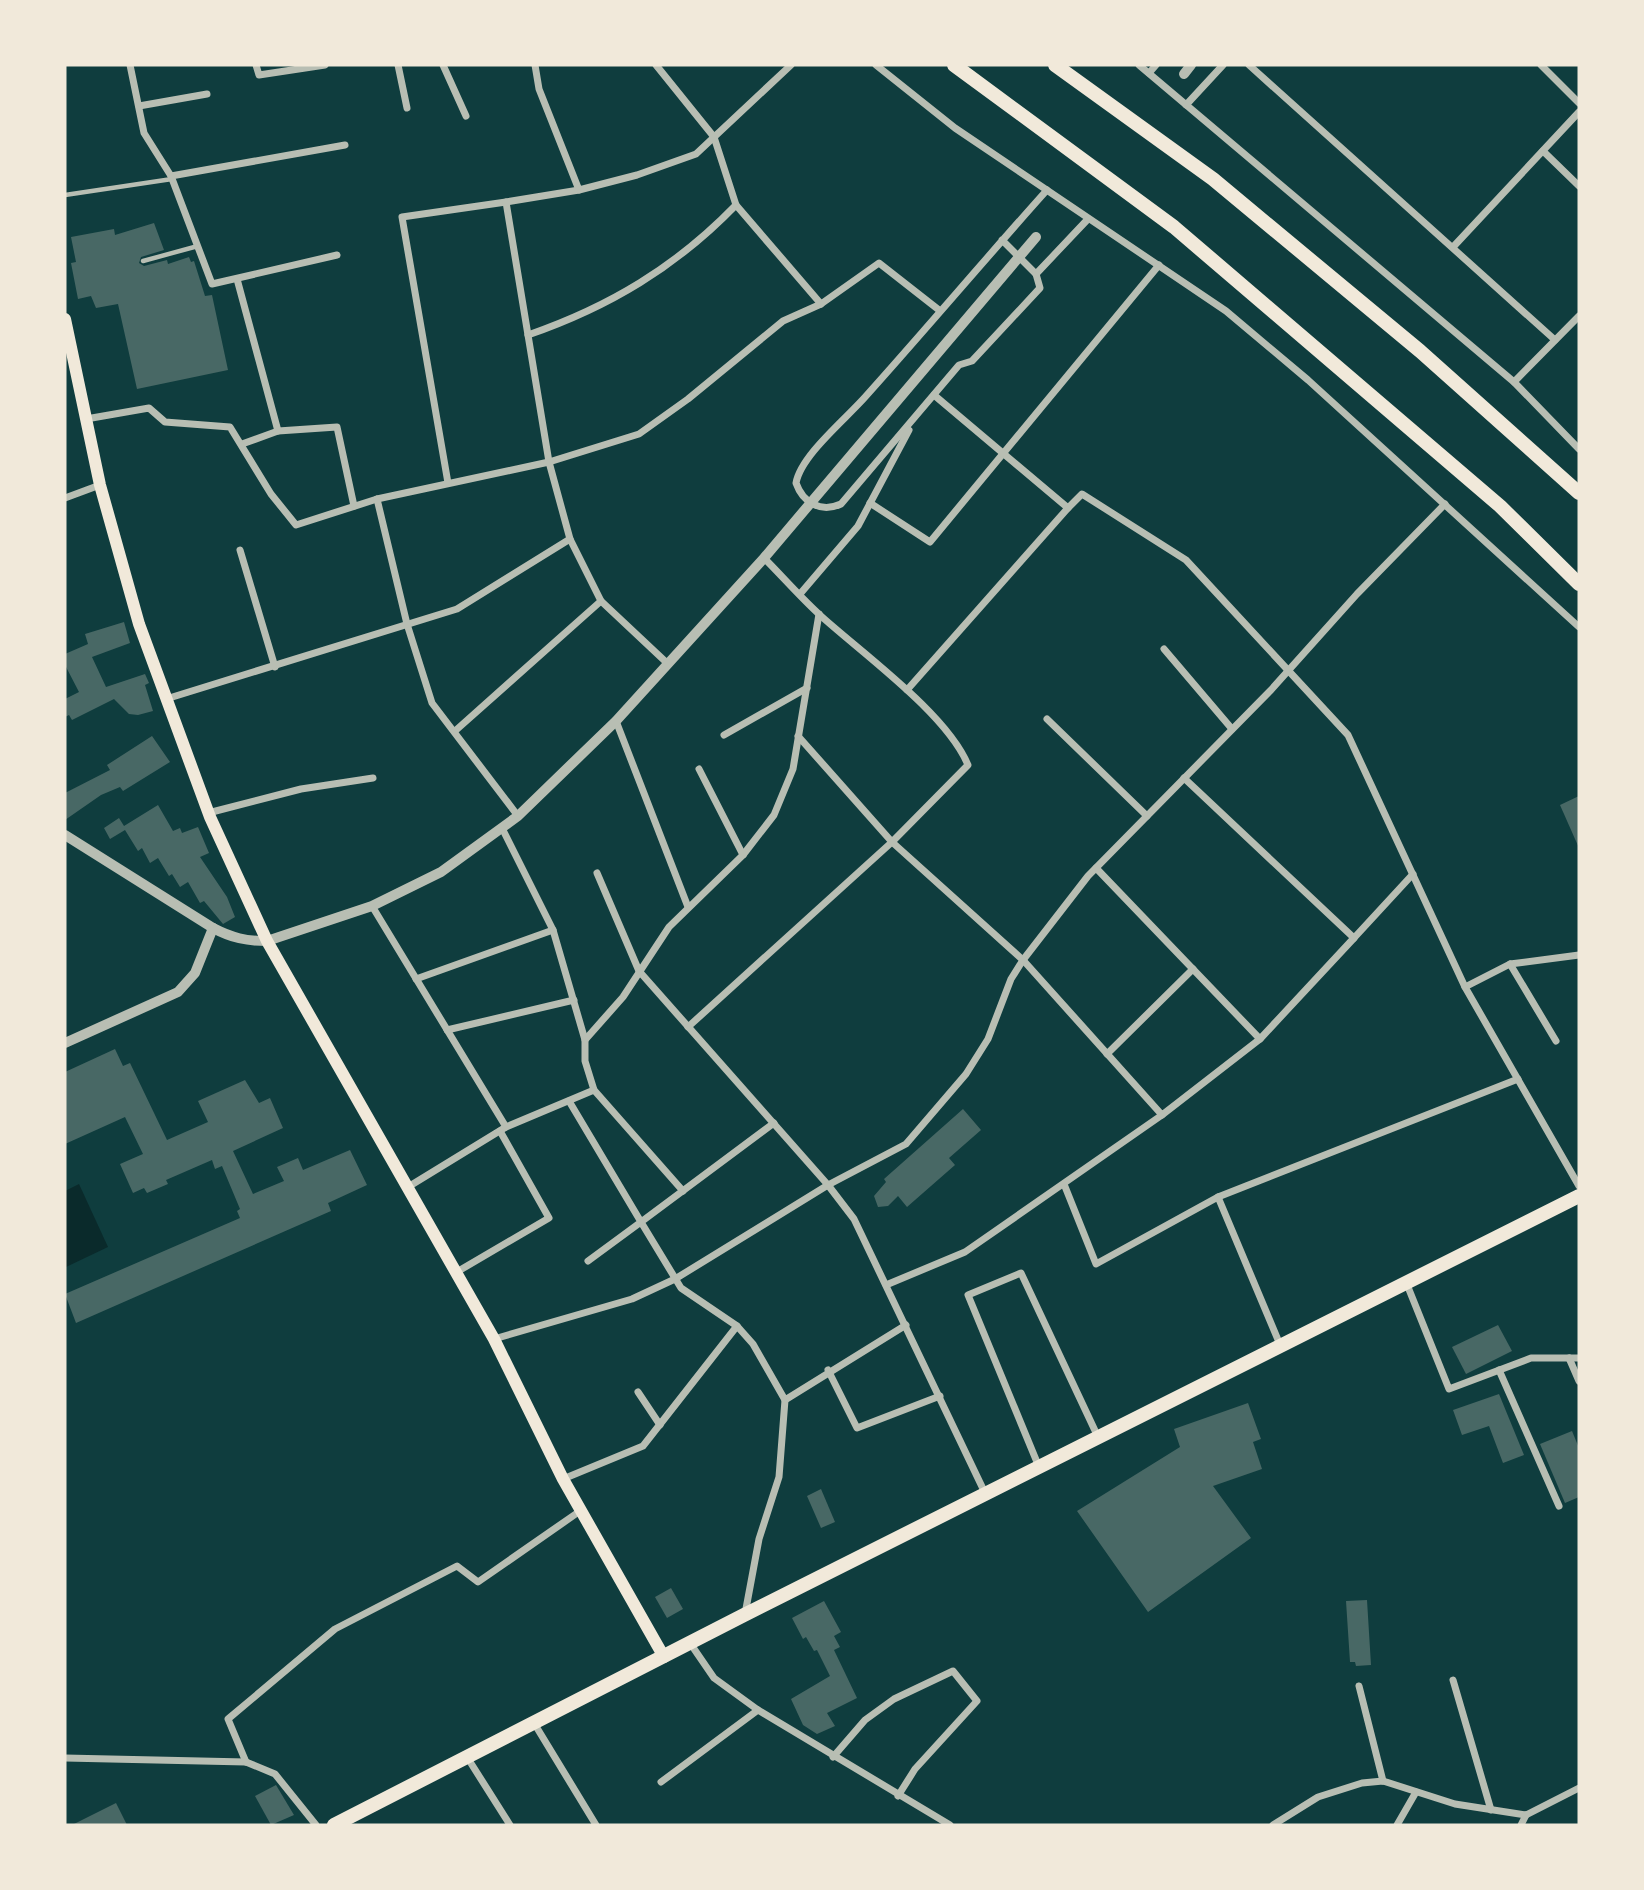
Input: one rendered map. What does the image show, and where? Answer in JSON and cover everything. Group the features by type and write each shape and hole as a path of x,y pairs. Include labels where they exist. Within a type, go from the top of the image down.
{"main road":[{"path":"954,65 1174,227 1500,506 1579,584"},
{"path":"1055,65 1213,179 1420,351 1579,493"},
{"path":"65,319 100,485 149,658 208,813 267,941 408,1187 454,1274 494,1339 580,1511 664,1657"},
{"path":"334,1825 352,1821 533,1722 1579,1196"}],"street":[{"path":"130,65 144,133 172,177 212,284 337,255"},
{"path":"256,65 259,75 326,65"},
{"path":"398,65 407,108"},
{"path":"443,65 466,116"},
{"path":"535,65 539,89 579,190"},
{"path":"656,65 714,137 736,205 821,304"},
{"path":"448,484 402,217 579,190 637,175 696,154 791,65"},
{"path":"876,65 955,128 1226,311 1445,504 1579,627"},
{"path":"1139,65 1514,383 1579,449"},
{"path":"1149,73 1156,65"},
{"path":"1186,105 1223,65"},
{"path":"1249,65 1454,246 1555,340"},
{"path":"1541,65 1579,103"},
{"path":"139,106 208,94"},
{"path":"1454,246 1579,112"},
{"path":"172,177 345,145"},
{"path":"1543,151 1579,186"},
{"path":"1002,240 1036,274 1040,288 972,361 959,365 841,504 833,508 809,503 800,494 796,483 806,460 867,395 940,310 1002,240 1047,190"},
{"path":"506,202 549,461 570,539 601,601 667,663"},
{"path":"528,335 592,312 656,273 713,229 736,205"},
{"path":"1036,274 1088,219"},
{"path":"65,835 213,929 233,938 267,941 372,906 441,872 518,816 616,721 764,558 1036,237"},
{"path":"86,419 149,408 166,422 230,427 271,494 296,525 377,499 549,461 639,433 688,398 783,321 821,304 880,263 940,310"},
{"path":"870,503 930,542 1004,454 1008,444 1159,265"},
{"path":"237,279 278,431"},
{"path":"1514,383 1579,316"},
{"path":"934,395 1068,508"},
{"path":"800,594 858,526 918,414"},
{"path":"242,444 278,431 337,427 354,506"},
{"path":"65,498 100,485"},
{"path":"906,690 1082,494 1186,560 1348,735 1465,987 1579,1186"},
{"path":"377,499 407,624 432,703 518,816"},
{"path":"494,1339 632,1299 675,1279 828,1185 906,1144 966,1074 988,1039 1011,979 1096,867 1289,670 1445,504"},
{"path":"165,699 457,609 570,539"},
{"path":"240,550 275,667"},
{"path":"688,1027 892,842 968,765 961,748 906,690 819,614 764,558"},
{"path":"455,731 601,601"},
{"path":"585,1040 617,1005 668,927 743,855 774,815 787,787 819,614"},
{"path":"1164,649 1232,729"},
{"path":"724,735 807,688"},
{"path":"1047,719 1147,816"},
{"path":"616,721 688,907"},
{"path":"798,736 892,842 1023,960 1162,1115"},
{"path":"699,769 743,855"},
{"path":"208,813 301,789 373,778"},
{"path":"1184,778 1354,938"},
{"path":"502,828 553,930 585,1040 585,1061 594,1090 683,1191"},
{"path":"1096,867 1260,1039"},
{"path":"597,873 639,971 828,1185 854,1219 985,1493"},
{"path":"886,1285 965,1252 1162,1115 1260,1039 1413,874"},
{"path":"372,906 447,1030 549,1218 454,1274"},
{"path":"65,1042 178,992 195,973 213,929"},
{"path":"416,979 553,930"},
{"path":"1465,987 1510,964 1579,955"},
{"path":"1510,964 1556,1041"},
{"path":"1107,1054 1193,969"},
{"path":"447,1030 574,1000"},
{"path":"1064,1184 1096,1264 1218,1197 1518,1079"},
{"path":"408,1187 503,1129 594,1090"},
{"path":"569,1101 681,1288 737,1326 753,1344 785,1399 779,1477 759,1539 744,1615"},
{"path":"588,1261 774,1124"},
{"path":"1218,1197 1281,1347"},
{"path":"1039,1467 968,1295 1021,1273 1098,1437"},
{"path":"1406,1282 1449,1389 1531,1358 1579,1358"},
{"path":"785,1399 828,1370 906,1325"},
{"path":"563,1479 643,1446 737,1326"},
{"path":"1569,1358 1579,1381"},
{"path":"828,1370 857,1428 940,1396"},
{"path":"1499,1370 1559,1506"},
{"path":"638,1392 660,1425"},
{"path":"246,1762 228,1718 335,1629 457,1566 478,1582 580,1511"},
{"path":"690,1643 714,1678 758,1710 950,1825"},
{"path":"833,1757 865,1720 894,1699 953,1671 977,1701 915,1769 898,1796"},
{"path":"1453,1680 1491,1810"},
{"path":"1359,1686 1383,1781"},
{"path":"661,1782 758,1710"},
{"path":"533,1722 596,1825"},
{"path":"467,1756 510,1825"},
{"path":"65,1758 246,1762 275,1774 316,1825"},
{"path":"1273,1825 1318,1797 1362,1783 1383,1781 1491,1810 1526,1815 1579,1788"},
{"path":"1396,1825 1416,1792"},
{"path":"1521,1825 1526,1815"}],"lane":[{"path":"65,195 172,177"},
{"path":"144,261 198,246"}],"water":[{"path":"79,1184 108,1247 66,1267 65,1191"}],"building":[{"path":"154,223 164,250 141,257 139,263 144,266 167,260 168,264 189,257 191,262 194,261 205,296 212,295 228,370 137,389 118,304 96,308 91,296 78,299 71,263 76,262 71,237 114,229 115,235"},
{"path":"124,622 130,643 92,657 106,687 145,674 149,683 145,685 153,711 138,715 129,714 114,699 72,720 69,715 65,717 65,699 79,692 65,665 65,654 88,644 85,634"},
{"path":"152,736 170,762 123,791 120,787 101,795 65,820 65,793 110,770 107,765"},
{"path":"1579,796 1579,848 1560,805"},
{"path":"158,805 173,831 180,828 182,833 198,827 209,853 200,857 227,897 235,917 223,924 204,901 200,903 188,882 180,887 172,874 169,876 158,858 150,863 142,848 138,851 125,830 110,839 104,828 119,818 124,826"},
{"path":"115,1049 123,1066 130,1063 167,1140 208,1122 198,1101 245,1080 259,1103 270,1098 283,1128 233,1151 253,1194 284,1181 277,1167 298,1158 303,1170 350,1150 367,1185 328,1203 331,1211 76,1323 65,1294 240,1218 237,1211 240,1209 222,1166 215,1169 212,1160 166,1180 168,1184 147,1193 144,1188 133,1193 120,1164 143,1154 125,1117 65,1144 65,1072"},
{"path":"963,1109 981,1130 949,1158 955,1165 907,1207 898,1196 888,1206 878,1207 874,1196 886,1182 884,1179"},
{"path":"1498,1325 1512,1351 1466,1374 1452,1347"},
{"path":"1499,1394 1524,1455 1503,1463 1489,1426 1462,1435 1453,1410"},
{"path":"1248,1403 1261,1439 1253,1442 1262,1469 1213,1486 1251,1538 1148,1612 1077,1511 1180,1447 1174,1429"},
{"path":"1572,1431 1579,1448 1579,1497 1565,1503 1540,1444"},
{"path":"821,1489 835,1522 821,1528 807,1496"},
{"path":"671,1588 683,1609 667,1618 655,1597"},
{"path":"1367,1600 1371,1665 1356,1666 1355,1662 1350,1662 1346,1601"},
{"path":"824,1601 841,1632 834,1636 840,1647 834,1650 857,1698 827,1713 835,1726 817,1734 803,1725 791,1699 830,1676 817,1650 814,1651 806,1637 803,1639 792,1618"},
{"path":"276,1785 294,1815 271,1825 255,1796"},
{"path":"116,1803 127,1825 72,1825"}]}
